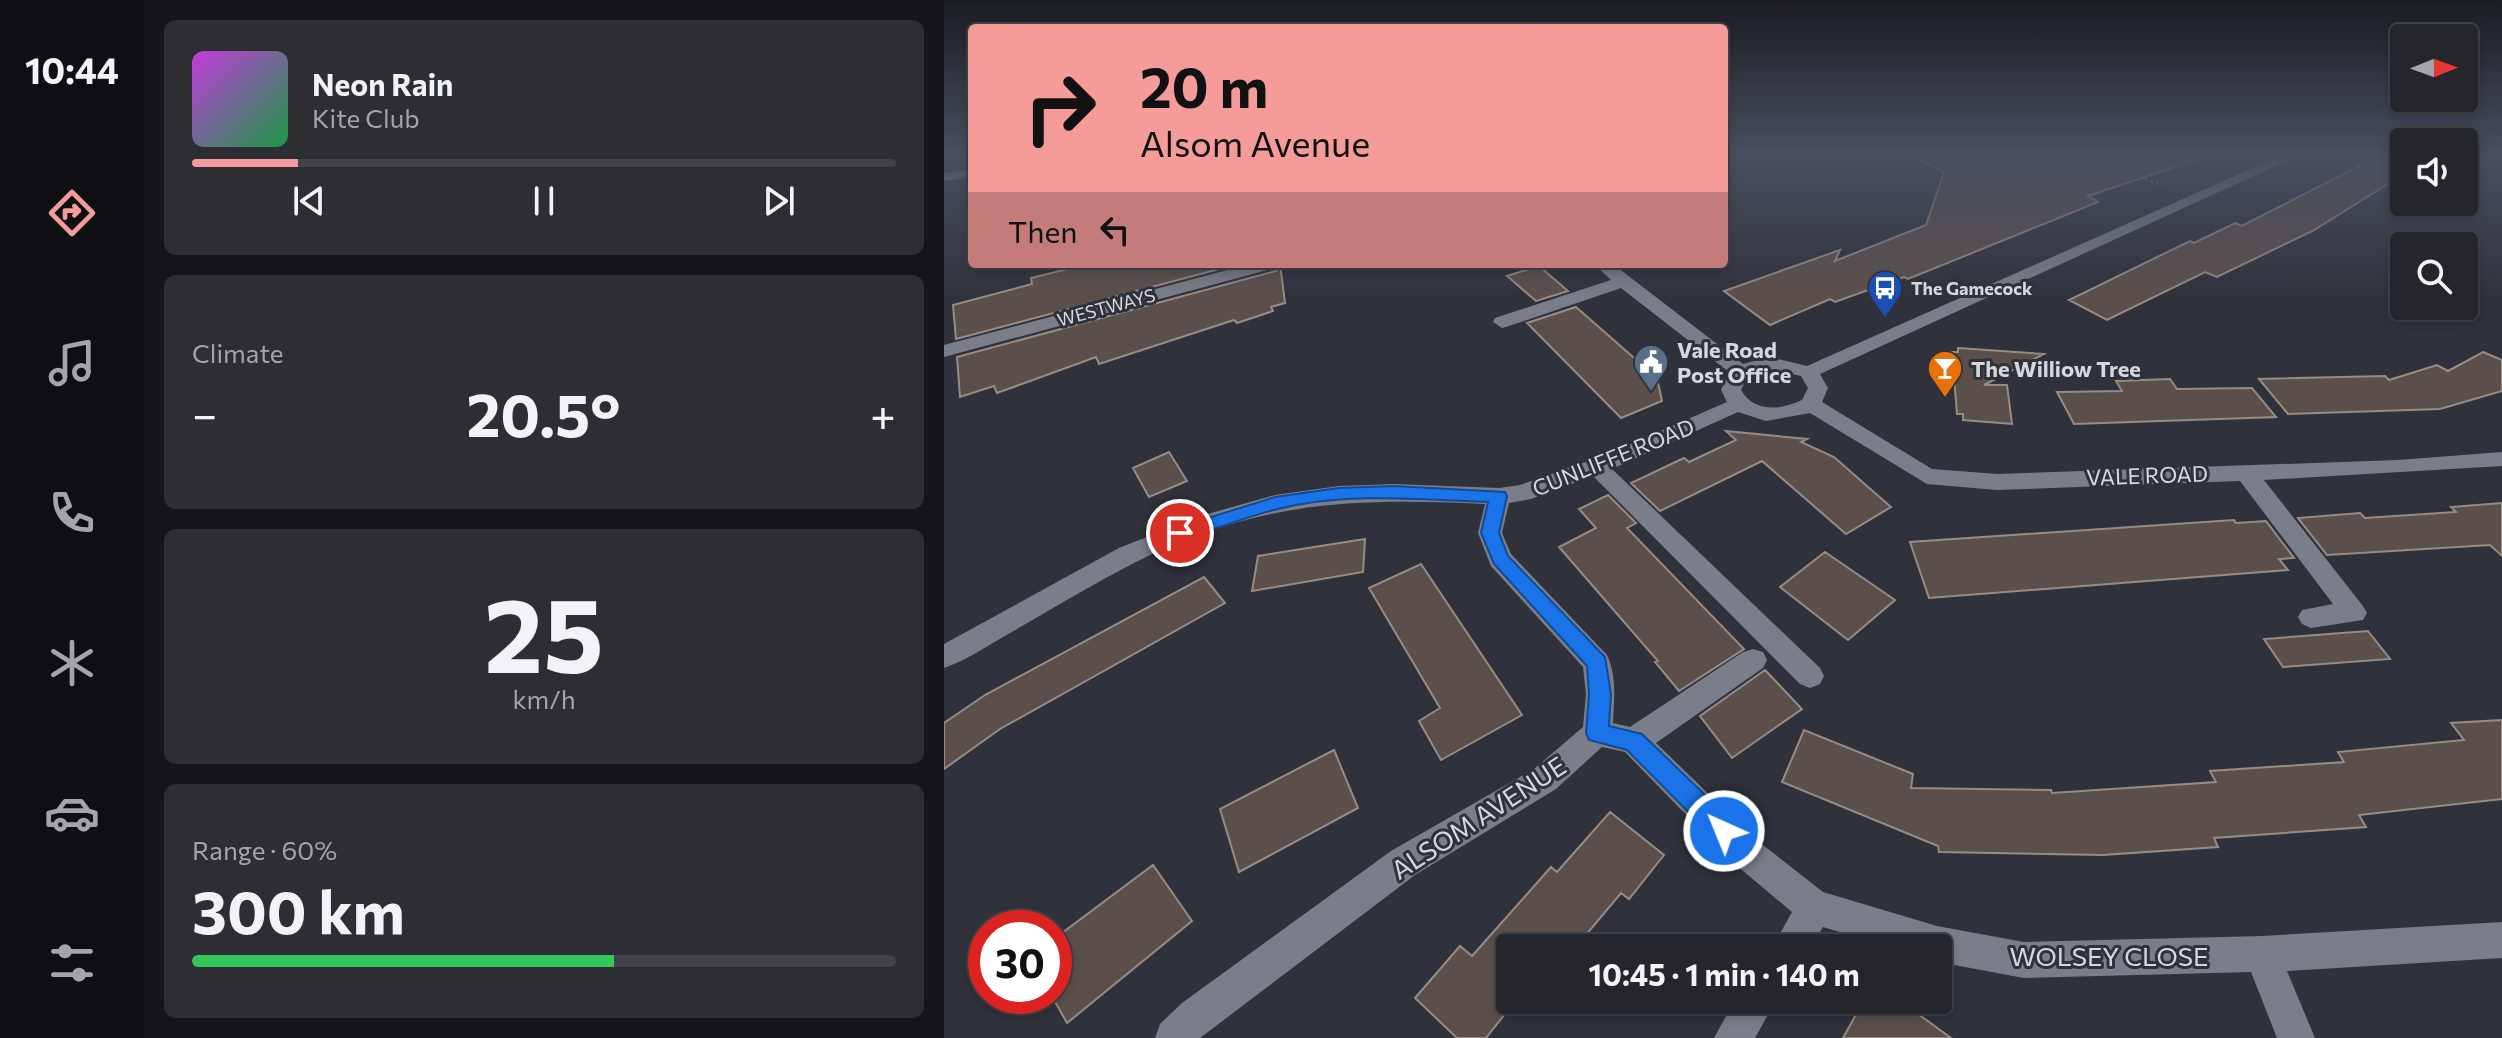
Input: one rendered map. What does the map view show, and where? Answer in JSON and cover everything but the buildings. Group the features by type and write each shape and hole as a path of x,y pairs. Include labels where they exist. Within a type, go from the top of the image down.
{"street":[{"path":"1809,372 2188,202"},
{"name":"WESTWAYS","path":"944,351 1254,268"},
{"path":"1607,268 1741,371"},
{"path":"1502,322 1624,281"},
{"path":"1770,363 1785,364 1809,372 1818,388 1811,404 1789,414 1761,413 1739,404 1731,390 1732,382 1741,371 1770,363"},
{"name":"CUNLIFFE ROAD","path":"944,657 1128,555 1206,523 1275,503 1339,494 1394,492 1499,496 1523,493 1596,466 1739,404"},
{"name":"VALE ROAD","path":"1811,404 1927,476 1997,482 2398,467 2502,459"},
{"path":"1596,466 1810,676"},
{"path":"2245,471 2354,613 2311,617"},
{"path":"1499,496 1490,533 1500,559 1597,663 1600,694 1597,733 1634,741 1753,660"},
{"name":"ALSOM AVENUE","path":"1174,1038 1195,1016 1403,863 1545,779 1597,733"},
{"name":"WOLSEY CLOSE","path":"1634,741 1742,849 1787,888 1815,907 1937,944 2024,960 2262,954 2502,940"},
{"path":"1799,934 1815,907"},
{"path":"2262,954 2296,1038"},
{"path":"1733,1038 1748,1014"}],"place":[{"name":"The Gamecock","path":"1885,319"},
{"name":"Vale Road Post Office","path":"1651,393"},
{"name":"The Williow Tree","path":"1945,399"}],"route":[{"path":"1180,533 1275,503 1339,494 1394,492 1499,496 1490,533 1500,559 1597,663 1600,694 1597,733 1634,741 1724,831"}]}
